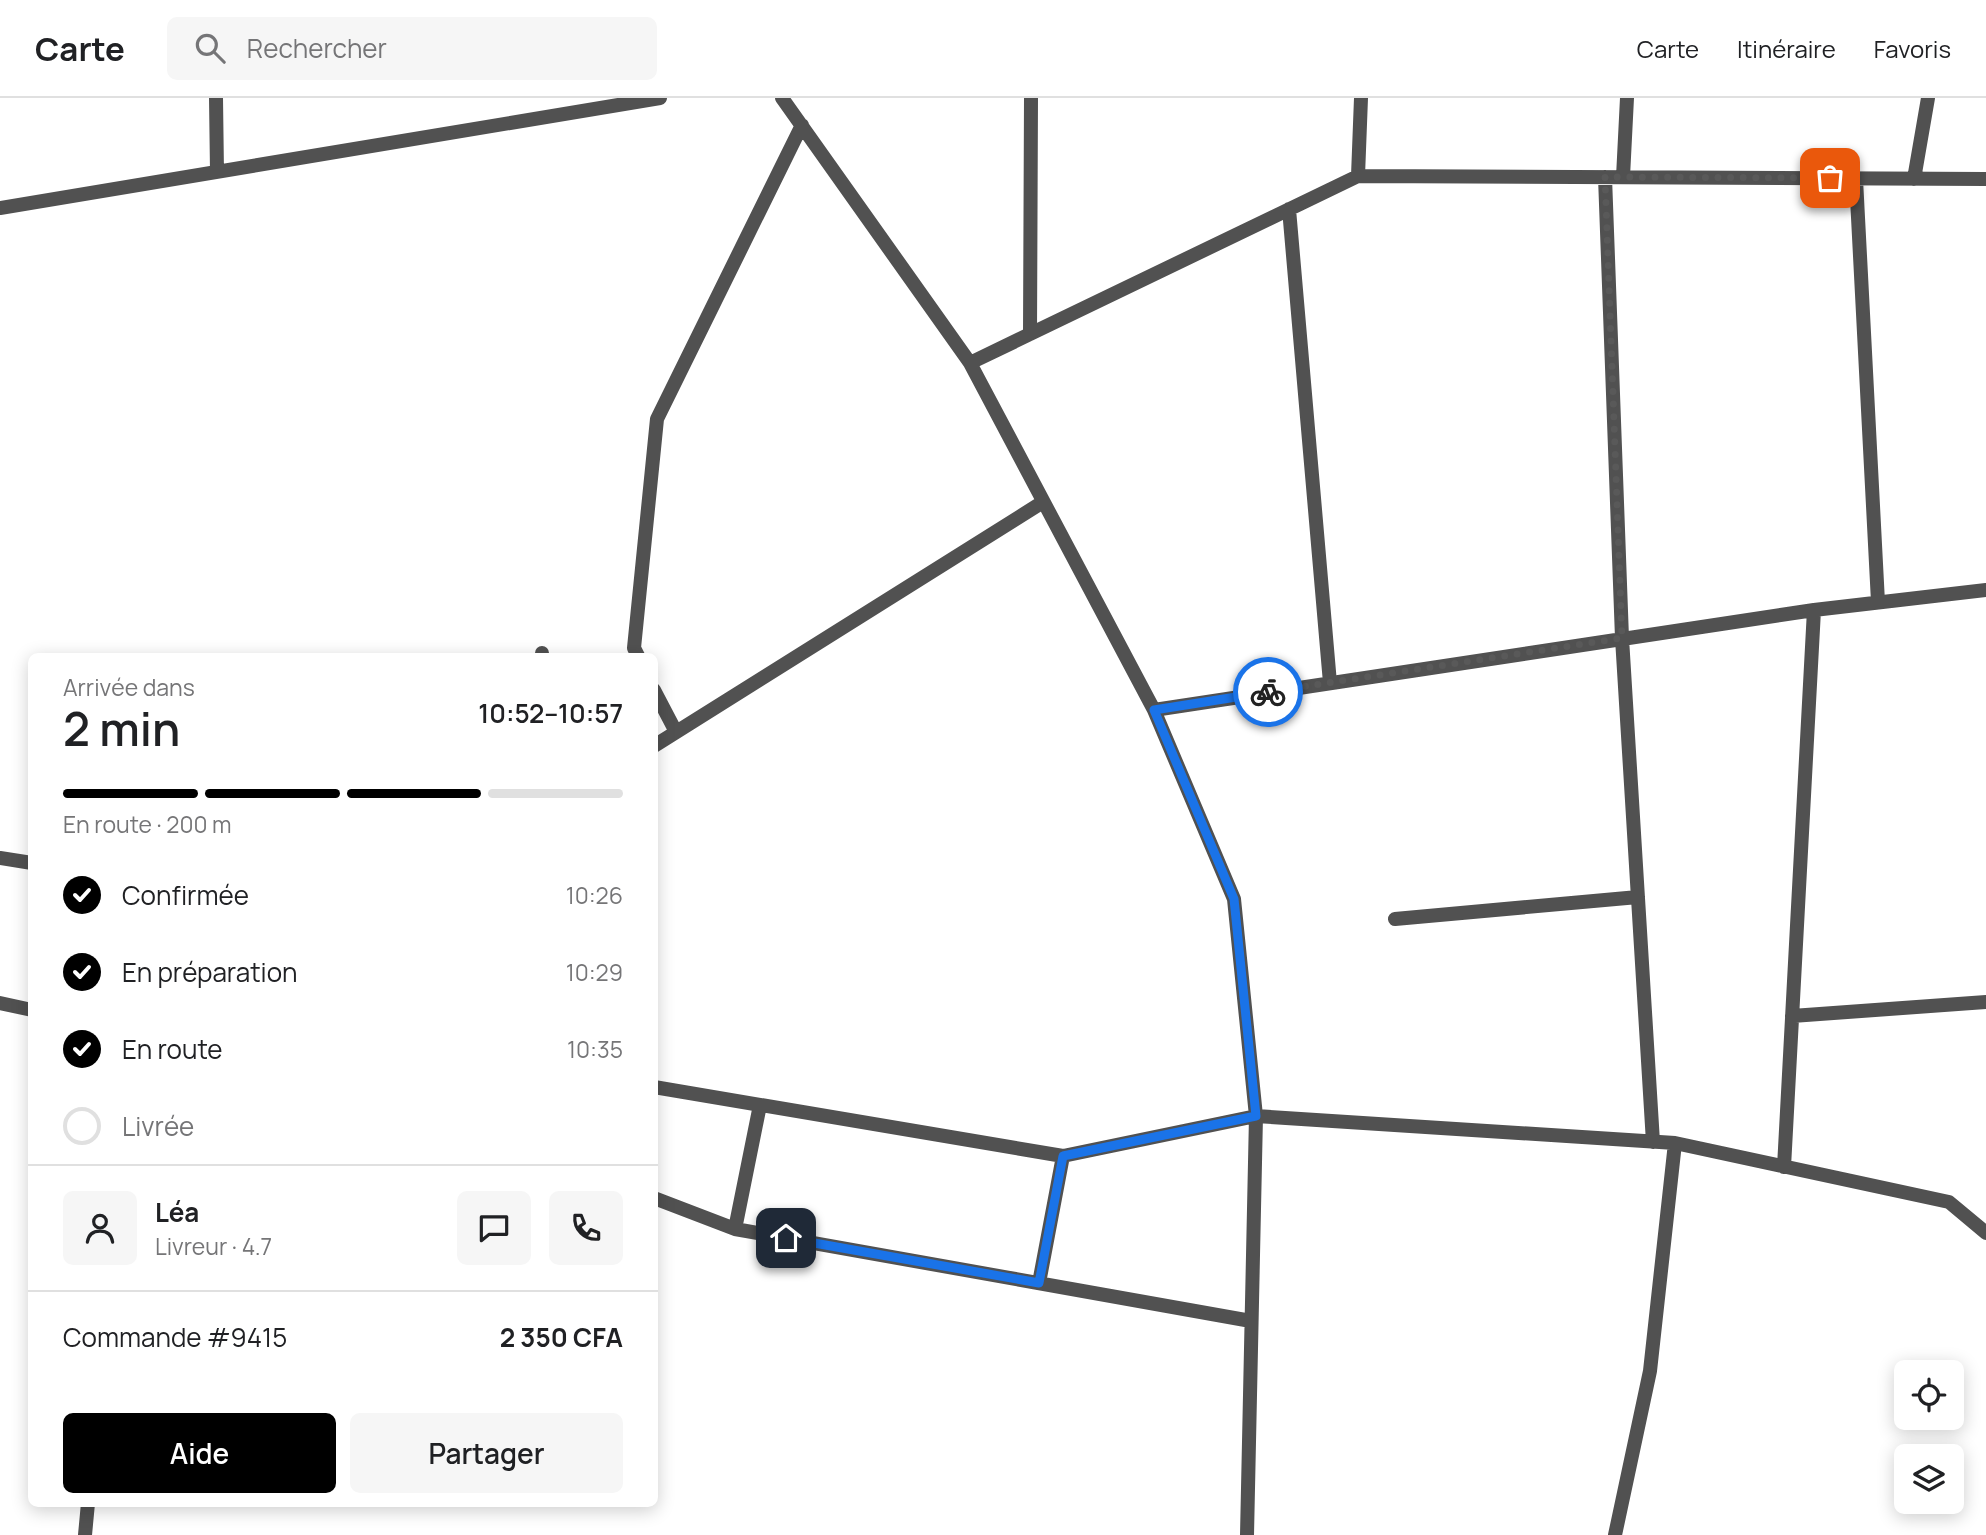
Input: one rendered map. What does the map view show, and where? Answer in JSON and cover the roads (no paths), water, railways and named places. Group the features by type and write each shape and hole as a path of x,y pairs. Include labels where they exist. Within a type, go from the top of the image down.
{"street":[{"path":"216,98 216,172"},
{"path":"0,208 660,98"},
{"path":"782,98 970,363 1154,710 1234,899 1256,1116 1247,1535"},
{"path":"1030,334 1031,98"},
{"path":"1359,176 1361,98"},
{"path":"1623,177 1627,98"},
{"path":"1914,179 1928,98"},
{"path":"636,653 634,648 657,419 802,125"},
{"path":"970,363 1359,176 1986,179"},
{"path":"1605,177 1622,638 1653,1142"},
{"path":"1856,178 1878,602"},
{"path":"1289,209 1330,683"},
{"path":"658,743 1043,502"},
{"path":"1154,710 1814,610 1986,590"},
{"path":"1784,1167 1814,610"},
{"path":"658,698 676,732"},
{"path":"0,858 28,862"},
{"path":"1395,919 1638,897"},
{"path":"1792,1016 1986,1002"},
{"path":"0,1003 28,1009"},
{"path":"658,1088 1063,1156 1256,1116 1675,1143 1949,1202 1986,1233"},
{"path":"735,1229 760,1105"},
{"path":"1615,1535 1650,1371 1675,1143"},
{"path":"1039,1283 1063,1156"},
{"path":"658,1200 735,1229 1251,1321"},
{"path":"85,1535 88,1507"}]}
